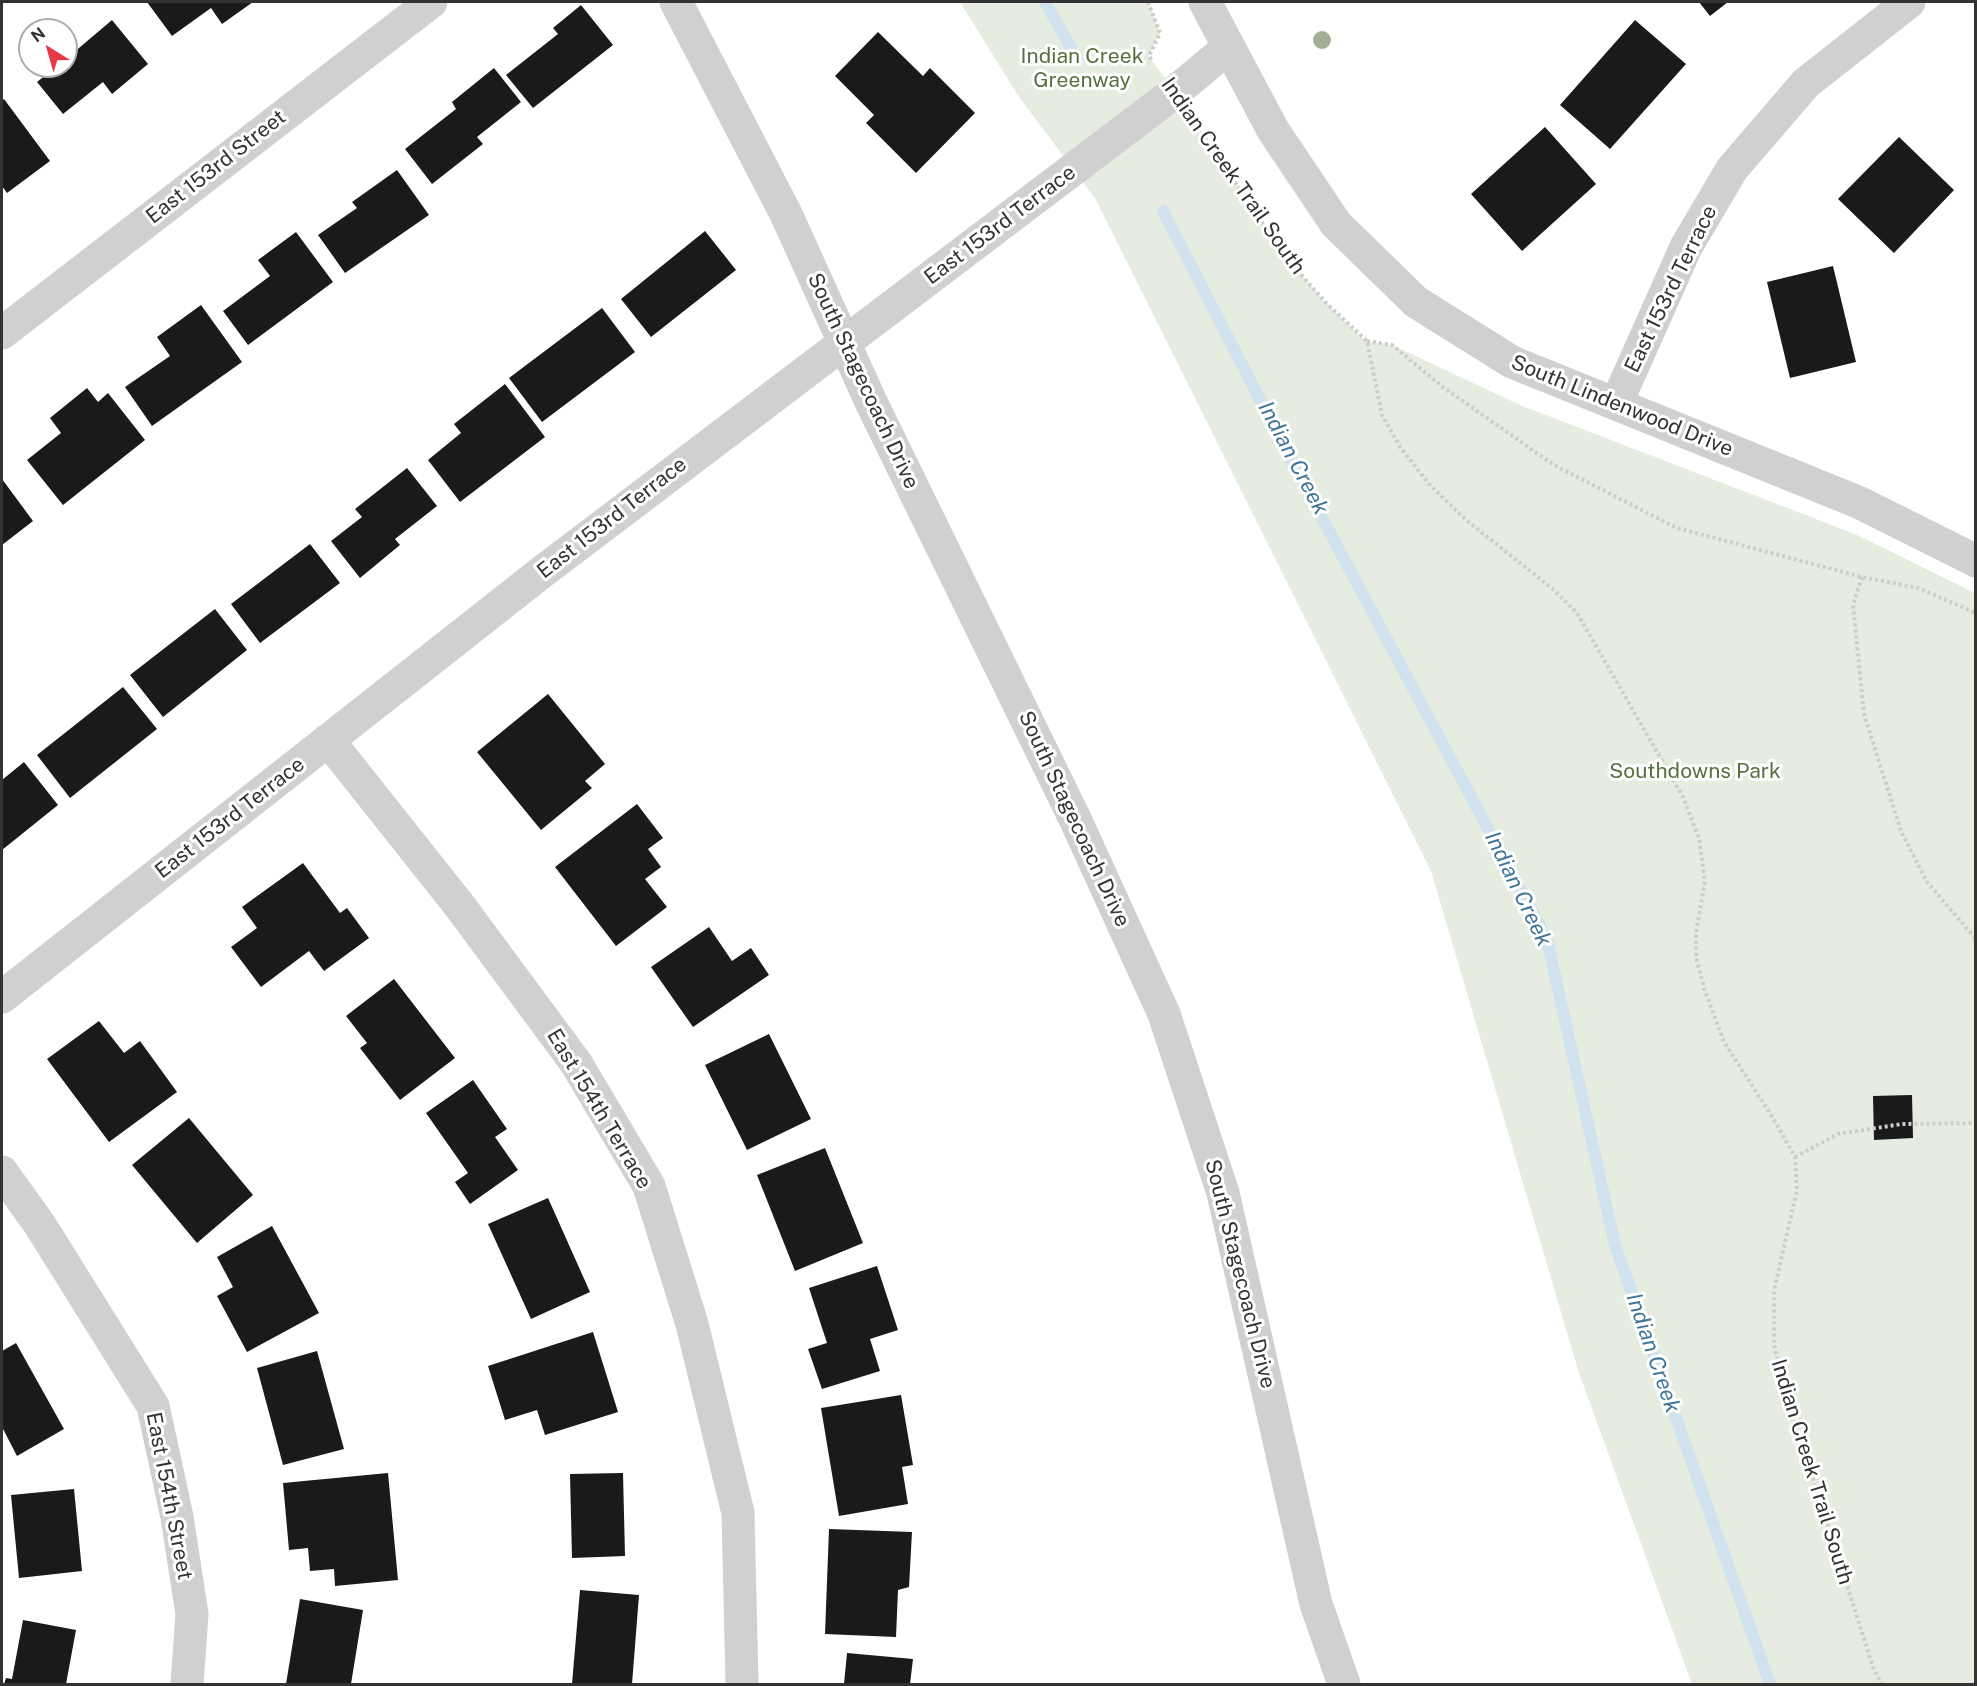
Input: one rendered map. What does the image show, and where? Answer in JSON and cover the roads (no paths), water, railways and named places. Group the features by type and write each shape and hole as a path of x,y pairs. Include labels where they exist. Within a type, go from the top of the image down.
{"street":[{"name":"East 153rd Street","path":"2,333 431,2"},
{"name":"South Stagecoach Drive","path":"676,2 786,214 871,402 1076,821 1164,1014 1224,1193 1316,1604 1344,1684"},
{"name":"South Lindenwood Drive","path":"1205,2 1273,130 1335,225 1416,302 1512,362 1858,502 1976,561"},
{"name":"East 153rd Terrace","path":"1616,404 1686,247 1732,169 1806,83 1909,2"},
{"name":"East 153rd Terrace","path":"2,997 328,740 844,341 1175,92 1229,47"},
{"name":"East 154th Terrace","path":"328,740 459,905 576,1063 649,1186 692,1324 738,1513 742,1684"},
{"name":"East 154th Street","path":"2,1172 40,1224 153,1406 177,1516 192,1614 187,1684"}],"waterway":[{"name":"Indian Creek","path":"1045,2 1077,58"},
{"name":"Indian Creek","path":"1163,211 1290,458 1547,939 1615,1245 1770,1684"}],"park label":[{"name":"Indian Creek Greenway","path":"1082,69"},
{"name":"Southdowns Park","path":"1695,772"}]}
